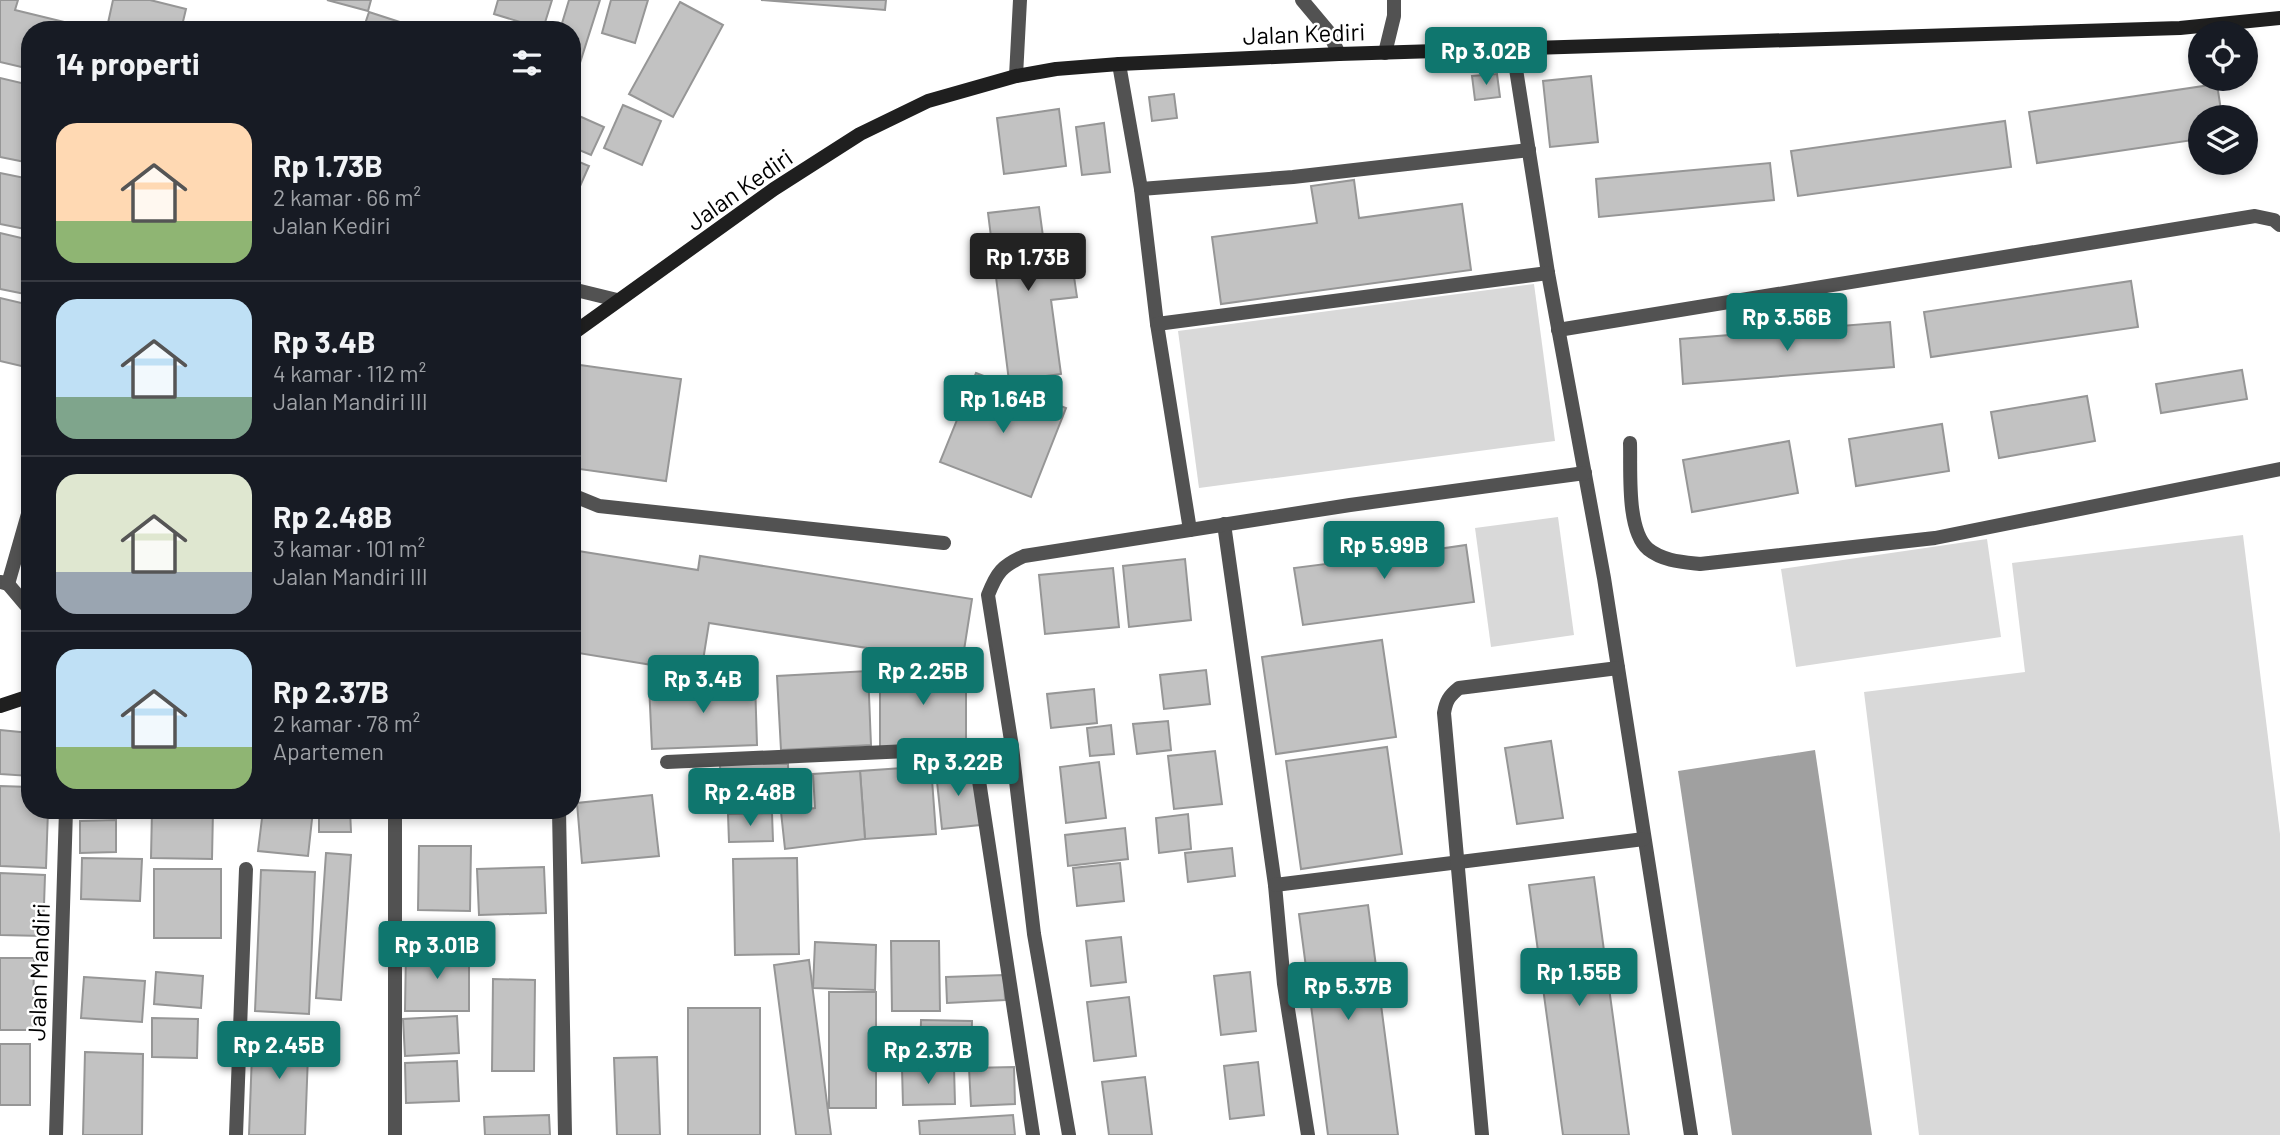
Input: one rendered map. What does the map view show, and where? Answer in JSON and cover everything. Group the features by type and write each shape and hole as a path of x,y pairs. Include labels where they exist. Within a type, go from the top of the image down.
{"main road":[{"name":"Jalan Kediri","path":"581,327 710,238 774,189 860,134 928,101 1016,76 1056,69 1119,64 1805,38 2179,28 2280,18"},
{"path":"0,706 21,699"}],"street":[{"path":"1016,76 1020,0"},
{"path":"1302,0 1328,31 1339,54"},
{"path":"1385,53 1394,16 1394,0"},
{"path":"1513,50 1548,272 1586,473 1618,668 1691,1135"},
{"path":"1119,64 1141,189 1157,324 1190,530"},
{"path":"1141,189 1293,177 1529,150"},
{"path":"1558,330 2255,216 2274,220 2280,225"},
{"path":"1157,324 1548,272"},
{"path":"581,291 617,300"},
{"path":"1630,443 1635,526 1647,548 1670,561 1700,564 1935,538 2280,469"},
{"path":"1069,1135 1034,934 1012,747 988,595 995,578 1006,564 1024,555 1350,505 1586,473"},
{"path":"581,499 599,506 944,543"},
{"path":"1224,524 1275,886 1284,985 1308,1135"},
{"path":"21,533 4,583 21,601"},
{"path":"1482,1135 1444,713 1448,697 1459,688 1618,668"},
{"path":"667,762 974,748 1033,1135"},
{"name":"Jalan Mandiri","path":"56,1135 66,819"},
{"path":"395,819 395,1135"},
{"path":"559,819 565,1135"},
{"path":"1275,886 1644,839"},
{"path":"236,1135 246,869"}],"shaded area":[{"path":"1534,284 1555,441 1199,488 1178,331"},
{"path":"1558,517 1574,635 1491,647 1475,528"},
{"path":"2243,535 2280,834 2280,1135 1919,1135 1864,692 2025,672 2012,563"},
{"path":"1987,539 2001,637 1796,667 1781,569"},
{"path":"1815,750 1872,1135 1732,1135 1678,771"}],"building":[{"path":"0,0 18,0 15,10 60,21 21,21 21,67 0,62"},
{"path":"113,0 150,0 186,9 183,21 108,21"},
{"path":"327,0 371,0 368,11"},
{"path":"498,0 552,0 545,21 517,21 494,14"},
{"path":"569,0 600,0 581,60 581,21 563,21"},
{"path":"611,0 648,0 635,43 602,33"},
{"path":"761,0 886,0 885,10"},
{"path":"680,2 723,25 673,117 629,94"},
{"path":"369,12 397,21 366,21"},
{"path":"1497,74 1500,97 1475,100 1472,76"},
{"path":"1591,76 1598,142 1550,147 1543,81"},
{"path":"0,78 21,83 21,161 0,157"},
{"path":"2188,88 2188,91 2218,91 2220,105 2188,105 2188,141 2037,163 2029,112"},
{"path":"1174,94 1177,118 1152,121 1149,97"},
{"path":"623,105 661,121 642,165 604,148"},
{"path":"1059,109 1066,166 1004,174 997,118"},
{"path":"581,117 604,127 591,155 581,151"},
{"path":"2005,121 2011,167 1798,196 1791,151"},
{"path":"1104,123 1110,172 1082,175 1076,127"},
{"path":"581,163 589,166 581,184"},
{"path":"1770,163 1774,200 1599,217 1596,179"},
{"path":"0,173 21,177 21,228 0,224"},
{"path":"1354,180 1359,218 1462,204 1471,270 1221,304 1212,237 1317,223 1311,186"},
{"path":"1039,207 1047,266 1072,263 1077,297 1051,300 1061,374 1009,381 988,213"},
{"path":"0,233 21,238 21,293 0,289"},
{"path":"2131,281 2138,327 1931,357 1924,312"},
{"path":"0,298 21,303 21,366 0,361"},
{"path":"1890,322 1894,367 1683,384 1680,339"},
{"path":"581,365 681,379 666,481 581,469"},
{"path":"2242,370 2247,399 2161,413 2156,384"},
{"path":"976,373 1066,408 1031,497 940,462"},
{"path":"2087,396 2095,441 1999,458 1991,412"},
{"path":"1942,424 1949,471 1856,486 1849,439"},
{"path":"1789,441 1798,493 1692,512 1683,460"},
{"path":"1400,526 1404,554 1466,545 1474,602 1303,625 1294,568 1365,559 1361,531"},
{"path":"581,551 698,570 700,556 972,599 962,663 709,623 701,673 581,653"},
{"path":"1185,559 1191,620 1129,627 1123,566"},
{"path":"1113,568 1119,627 1045,634 1039,575"},
{"path":"1382,640 1396,737 1276,754 1262,657"},
{"path":"880,667 966,667 966,747 880,747"},
{"path":"1206,670 1210,704 1164,709 1160,675"},
{"path":"868,671 871,745 781,750 777,676"},
{"path":"755,681 757,745 652,749 649,684"},
{"path":"1094,689 1097,723 1051,728 1047,694"},
{"path":"1168,721 1171,750 1137,754 1133,724"},
{"path":"1111,725 1114,754 1090,756 1087,728"},
{"path":"0,730 21,732 21,775 0,774"},
{"path":"1551,741 1563,818 1517,824 1505,748"},
{"path":"1387,747 1402,854 1301,869 1286,761"},
{"path":"1215,751 1222,804 1174,809 1168,756"},
{"path":"1099,762 1106,818 1066,823 1060,767"},
{"path":"720,764 788,764 789,807 721,808"},
{"path":"931,766 936,834 865,839 860,771"},
{"path":"974,767 980,825 942,829 936,772"},
{"path":"860,771 865,839 785,849 781,812 815,808 813,774"},
{"path":"0,786 21,787 21,819 48,819 46,868 0,866"},
{"path":"652,795 659,856 582,863 578,819 581,819 581,803"},
{"path":"772,813 773,841 729,842 728,814"},
{"path":"1188,814 1191,849 1159,853 1156,818"},
{"path":"152,819 213,819 212,859 151,858"},
{"path":"262,819 312,819 308,856 258,851"},
{"path":"319,819 350,819 351,832 319,832"},
{"path":"116,820 116,852 80,853 80,821"},
{"path":"1125,828 1128,859 1068,866 1065,835"},
{"path":"419,846 471,846 470,911 418,910"},
{"path":"1232,848 1235,876 1188,882 1185,853"},
{"path":"326,853 351,855 341,1000 316,998"},
{"path":"82,858 142,859 140,901 81,899"},
{"path":"797,858 799,954 735,955 733,859"},
{"path":"1120,863 1124,901 1077,906 1073,868"},
{"path":"544,867 546,913 479,915 477,869"},
{"path":"154,869 221,869 221,938 154,938"},
{"path":"261,870 315,872 309,1014 255,1011"},
{"path":"0,873 45,875 43,936 0,935"},
{"path":"1594,877 1629,1135 1563,1135 1529,885"},
{"path":"1368,905 1398,1135 1328,1135 1299,914"},
{"path":"1121,937 1126,982 1091,986 1086,941"},
{"path":"891,941 939,941 940,1011 892,1011"},
{"path":"815,942 876,945 875,990 813,988"},
{"path":"406,950 469,950 469,1011 405,1011"},
{"path":"0,958 34,958 33,1030 0,1030"},
{"path":"809,960 831,1135 796,1135 774,965"},
{"path":"156,972 203,976 201,1008 154,1004"},
{"path":"1250,972 1256,1031 1221,1035 1214,976"},
{"path":"1004,975 1005,1000 947,1003 946,977"},
{"path":"84,977 145,981 142,1022 81,1018"},
{"path":"493,979 535,980 534,1071 492,1071"},
{"path":"829,992 876,992 876,1108 829,1108"},
{"path":"1129,997 1136,1056 1094,1061 1087,1002"},
{"path":"688,1008 760,1008 760,1135 688,1135"},
{"path":"457,1016 459,1053 405,1056 403,1019"},
{"path":"152,1018 198,1019 197,1058 152,1057"},
{"path":"921,1020 972,1021 971,1062 920,1061"},
{"path":"253,1026 309,1028 305,1135 249,1135"},
{"path":"0,1044 30,1044 30,1105 0,1105"},
{"path":"85,1052 143,1054 142,1135 83,1135"},
{"path":"657,1057 660,1135 617,1135 614,1058"},
{"path":"457,1061 459,1101 406,1103 405,1063"},
{"path":"1258,1062 1264,1115 1230,1119 1224,1066"},
{"path":"954,1067 955,1104 903,1105 902,1068"},
{"path":"1014,1067 1015,1104 971,1106 969,1068"},
{"path":"1145,1077 1152,1135 1109,1135 1102,1082"},
{"path":"549,1115 550,1135 485,1135 484,1117"},
{"path":"1013,1115 1015,1135 920,1135 919,1121"}]}
